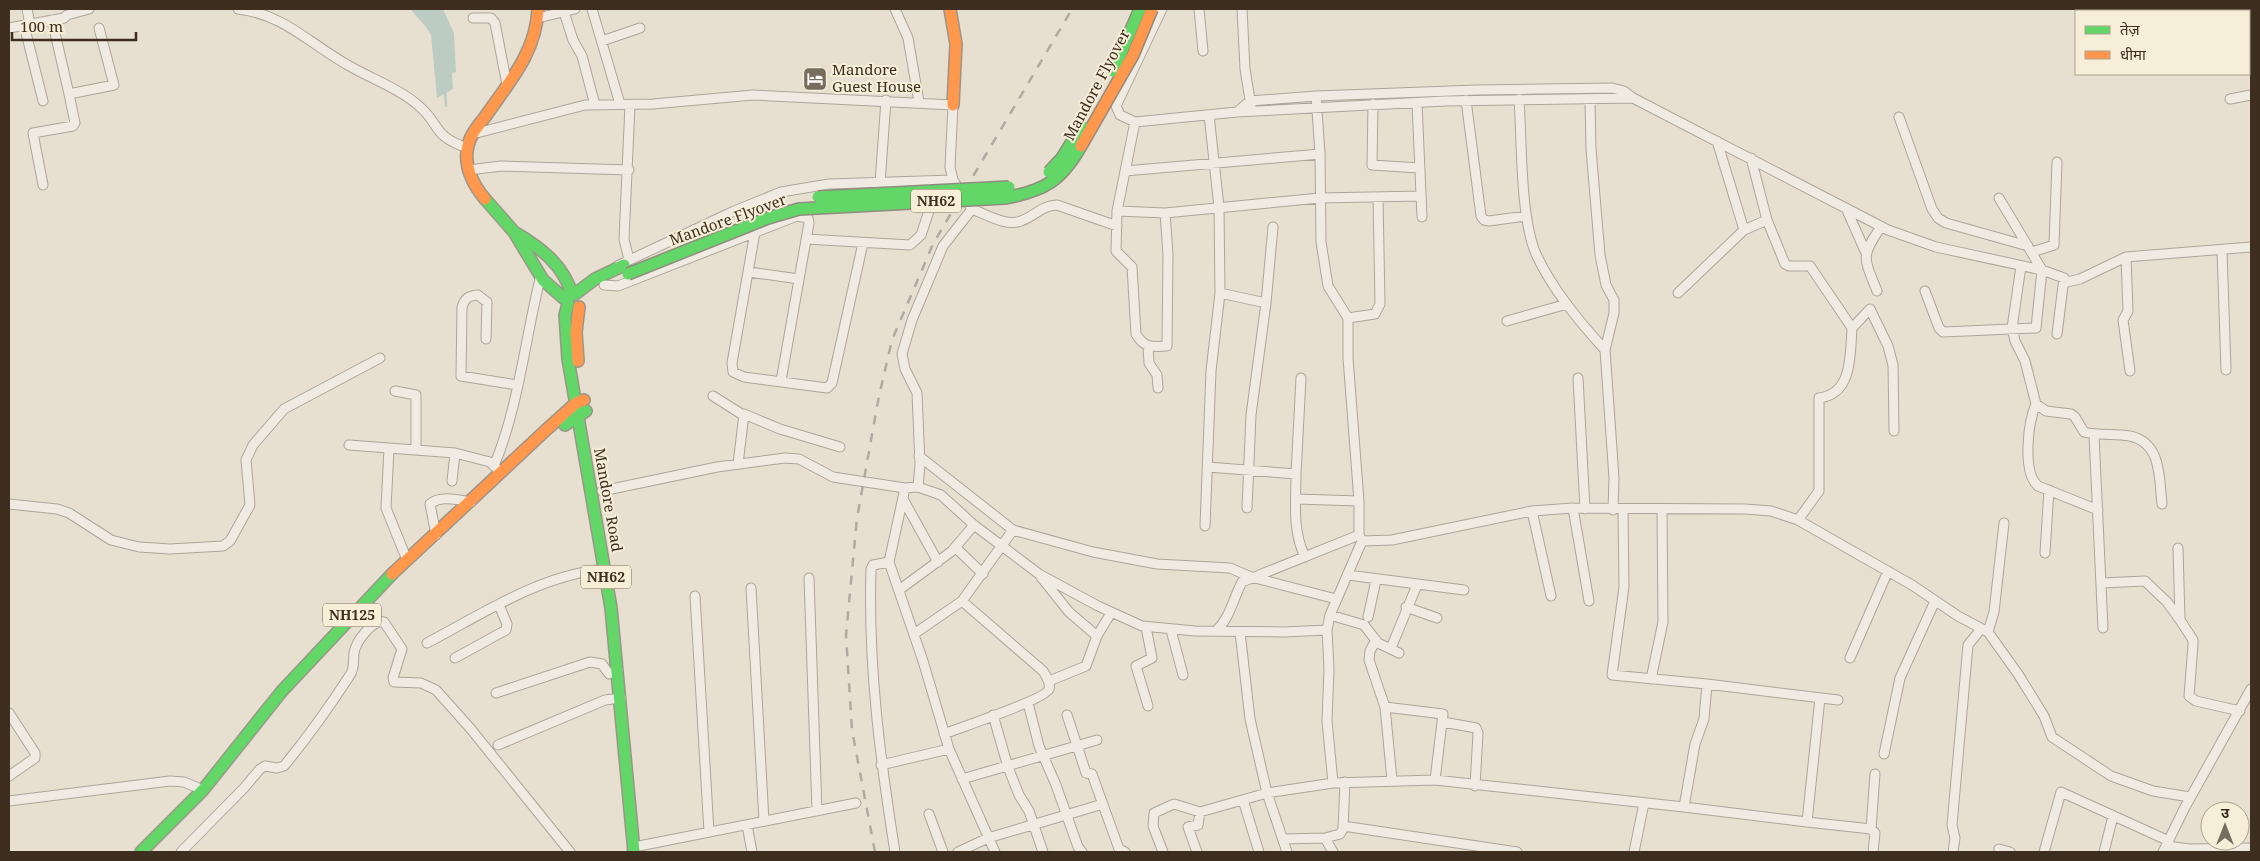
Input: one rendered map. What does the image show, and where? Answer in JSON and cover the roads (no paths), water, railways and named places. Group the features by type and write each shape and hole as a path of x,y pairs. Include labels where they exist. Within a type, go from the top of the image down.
{"main road":[{"path":"950,9 954,19 955,34 953,105"},
{"name":"Mandore Flyover","path":"600,282 627,266 755,212 798,199 899,192 1008,188 1036,180 1051,171 1062,158 1122,54 1140,9"},
{"name":"Mandore Flyover","path":"627,266 800,209 1005,198 1027,194 1045,187 1058,178 1072,162 1134,55 1152,9"},
{"path":"538,14 533,41 525,62 472,134 467,148 469,170 480,194 514,232 525,253 541,275 559,296 574,300"},
{"path":"514,232 538,246 548,256 567,280 574,300"},
{"name":"NH62","path":"581,407 574,300 600,282"},
{"name":"NH125","path":"141,852 203,790 282,691 326,642 407,560 471,502 497,470 581,407"},
{"name":"NH125","path":"154,852 209,795 289,695 363,614 581,407"},
{"name":"Mandore Road","path":"581,407 602,491 621,606 639,849"},
{"name":"Mandore Road","path":"581,407 605,569 639,849"}],"street":[{"path":"27,9 27,24 43,101"},
{"path":"9,28 64,18 67,15 89,9"},
{"path":"238,9 261,12 294,28 344,63 413,101 426,113 441,136 467,148"},
{"path":"538,14 575,9"},
{"path":"592,9 620,104"},
{"path":"895,9 908,38 919,102"},
{"path":"1162,9 1116,106 1120,115 1135,122 1237,112 1316,109 1373,104 1466,100 1633,98"},
{"path":"1199,9 1202,51"},
{"path":"1242,9 1245,69 1252,111"},
{"path":"564,12 573,40 582,56 595,105"},
{"path":"473,18 491,18 496,24 507,85"},
{"path":"43,185 33,133 73,126 75,123 52,20"},
{"path":"70,94 114,85 99,28"},
{"path":"602,41 640,28"},
{"path":"1237,112 1250,101 1316,96 1477,90 1612,88 1624,91 1633,98 1752,158 1881,227 1936,247 2042,270 2064,278 2067,282 2080,279 2126,257 2251,247"},
{"path":"472,134 572,108 753,95 886,100 953,105 950,167 952,180 972,209 1010,223 1021,221 1048,205 1057,205 1117,226"},
{"path":"2230,99 2251,95"},
{"path":"1316,96 1320,154 1321,242 1328,286 1348,318 1348,358 1360,535 1348,575 1330,615 1327,630 1329,670 1327,720 1333,783"},
{"path":"1519,99 1526,216 1536,254 1567,304 1605,350"},
{"path":"880,183 886,100"},
{"path":"1466,100 1481,216 1484,220 1488,221 1526,216"},
{"path":"1590,100 1591,149 1600,255 1603,276 1614,300 1614,313 1605,350 1624,587 1612,675 1838,700"},
{"path":"1417,103 1422,218"},
{"path":"630,104 629,170 624,239 627,266 732,212 781,192 829,184 952,180"},
{"path":"1373,104 1372,165 1419,168"},
{"path":"1205,526 1211,371 1220,293 1219,207 1216,162 1209,115"},
{"path":"1899,117 1932,209 1938,218 1946,223 2030,249 2054,245 2057,162"},
{"path":"1135,122 1117,211 1116,251 1132,267 1136,334 1141,343 1148,347 1167,346 1168,254 1165,213"},
{"path":"1718,141 1744,230"},
{"path":"1125,171 1320,154"},
{"path":"1752,158 1767,220 1784,264 1789,266 1810,266 1852,328 1850,360 1840,390 1828,397 1819,398 1819,490 1809,507 1799,518"},
{"path":"469,170 501,166 629,170"},
{"path":"806,239 904,246 914,244 924,229 940,180"},
{"path":"1117,211 1165,213 1320,198 1421,196"},
{"path":"1348,318 1375,314 1380,304 1378,197"},
{"path":"1924,291 1939,328 1943,332 2036,328 2042,270 1999,198"},
{"path":"1846,208 1865,251 1866,263 1876,291"},
{"path":"918,484 920,460 917,393 905,369 902,354 912,320 943,246 972,209"},
{"path":"600,282 618,286 755,232 804,216 808,218 809,223 781,382"},
{"path":"1678,293 1744,230 1767,220"},
{"path":"1247,508 1251,415 1274,227"},
{"path":"1865,251 1881,227"},
{"path":"755,232 732,363 733,372 744,377 827,388 830,387 847,322 863,243"},
{"path":"2222,250 2226,370"},
{"path":"2126,257 2128,311 2123,320 2130,371"},
{"path":"2022,266 2012,328 2015,341 2025,361 2036,404 2030,421 2029,474 2031,480 2038,486 2098,510"},
{"path":"749,272 799,279"},
{"path":"497,470 511,423 517,385 541,275"},
{"path":"2058,334 2064,278"},
{"path":"1220,293 1266,303"},
{"path":"486,339 488,302 478,294 470,296 464,299 462,307 461,376 517,385"},
{"path":"1507,321 1567,304"},
{"path":"1852,328 1870,309 1888,346 1893,365 1894,431"},
{"path":"1148,347 1149,362 1157,375 1158,388"},
{"path":"9,504 57,509 69,513 111,540 139,547 170,549 223,546 230,541 250,506 246,460 253,445 284,409 380,358"},
{"path":"1301,378 1296,499 1297,540 1303,554"},
{"path":"1578,378 1586,506"},
{"path":"395,391 416,395 416,449"},
{"path":"713,396 742,416 840,447"},
{"path":"2036,404 2046,411 2071,414 2084,432 2131,436 2148,444 2156,459 2162,504"},
{"path":"738,464 742,416"},
{"path":"2094,434 2103,628"},
{"path":"349,445 455,453 490,462 497,470"},
{"path":"389,448 386,508 407,560"},
{"path":"452,481 455,453"},
{"path":"602,491 738,464 785,458 800,459 833,477 905,488 918,484 942,495 974,525 1004,545 1039,574 1111,613 1146,627 1171,630 1240,632 1327,630"},
{"path":"920,460 1013,530 1092,552 1157,564 1230,568 1248,575 1336,599"},
{"path":"1208,467 1296,474"},
{"path":"905,488 889,562 914,634 949,749 994,852"},
{"path":"2045,553 2049,490"},
{"path":"436,535 430,504 435,500 443,498 471,502"},
{"path":"1296,499 1359,501"},
{"path":"903,500 938,562"},
{"path":"1216,631 1225,623 1234,597 1248,575 1360,535 1392,540 1532,511 1586,506 1662,509 1745,509 1771,512 1799,518 1984,631 2018,674 2044,716 2052,736 2111,776 2153,791 2190,798"},
{"path":"1573,508 1589,601"},
{"path":"1651,679 1664,608 1662,509"},
{"path":"1532,511 1551,596"},
{"path":"1952,852 1955,838 1952,825 1968,646 1984,631 1994,612 2004,523"},
{"path":"899,590 938,562 955,547 974,525"},
{"path":"914,634 962,601 1013,530"},
{"path":"955,547 982,574"},
{"path":"2178,548 2180,620"},
{"path":"889,562 873,565 871,569 870,647 881,765 895,852"},
{"path":"427,644 524,592 568,574 605,569"},
{"path":"1850,658 1888,571"},
{"path":"1039,574 1069,612 1097,636"},
{"path":"1348,575 1464,590"},
{"path":"809,578 817,811"},
{"path":"1368,617 1376,580"},
{"path":"2102,583 2145,581 2167,602 2193,640 2189,696 2196,701 2240,711"},
{"path":"1330,615 1364,625 1376,640 1395,651 1406,607 1416,585"},
{"path":"751,588 764,821"},
{"path":"695,596 709,832"},
{"path":"944,734 1028,703 1046,694 1049,689 1049,681 1043,670 962,601"},
{"path":"1884,754 1900,678 1935,601"},
{"path":"455,658 506,630 507,624 499,605"},
{"path":"1406,607 1437,618"},
{"path":"1049,681 1084,668 1097,636 1111,613"},
{"path":"182,852 244,788 260,768 284,766 351,674 355,649 361,639 372,625 380,621 384,622 402,649 393,678 394,682 421,683 436,690 470,728 570,852"},
{"path":"1146,627 1152,658 1136,666 1148,706"},
{"path":"1171,630 1182,674"},
{"path":"1240,632 1250,719 1267,793 1288,852"},
{"path":"1376,640 1370,651 1369,660 1385,707 1392,780"},
{"path":"496,693 590,662 602,664 609,674 618,670"},
{"path":"1684,807 1695,744 1704,719 1707,684"},
{"path":"2167,844 2184,809 2251,689"},
{"path":"498,745 604,700 621,698"},
{"path":"1807,822 1820,698"},
{"path":"1028,703 1043,756 1082,852"},
{"path":"1385,707 1442,713 1435,780"},
{"path":"9,713 36,753 36,758 9,776"},
{"path":"1067,715 1086,773 1092,774 1119,848 1125,852"},
{"path":"994,716 1008,767 1034,825 1043,852"},
{"path":"1442,722 1476,728 1478,733 1475,786"},
{"path":"962,779 1097,740"},
{"path":"881,765 949,749"},
{"path":"1871,829 1875,774"},
{"path":"1163,852 1153,826 1154,813 1174,804 1200,812 1267,793 1333,783 1435,780 1871,829 1875,833 1873,852"},
{"path":"9,800 170,781 184,782 203,790"},
{"path":"1283,839 1325,838 1340,834 1343,826 1345,782"},
{"path":"2044,852 2061,792 2167,844 2190,849 2251,848"},
{"path":"1243,800 1259,852"},
{"path":"1634,852 1644,803"},
{"path":"639,849 709,832 856,804"},
{"path":"958,852 988,838 1103,804"},
{"path":"1197,852 1188,827 1198,825 1200,812"},
{"path":"929,814 943,852"},
{"path":"2104,852 2113,816"},
{"path":"747,825 752,852"},
{"path":"1343,826 1517,852"},
{"path":"1325,838 1333,852"},
{"path":"1999,849 2010,852"}],"waterway":[{"path":"445,92 446,106"}],"railway":[{"path":"875,852 852,730 846,635 857,518 879,396 892,340 933,244 1072,9"}],"place":[{"name":"Mandore Guest House","path":"815,79"}]}
